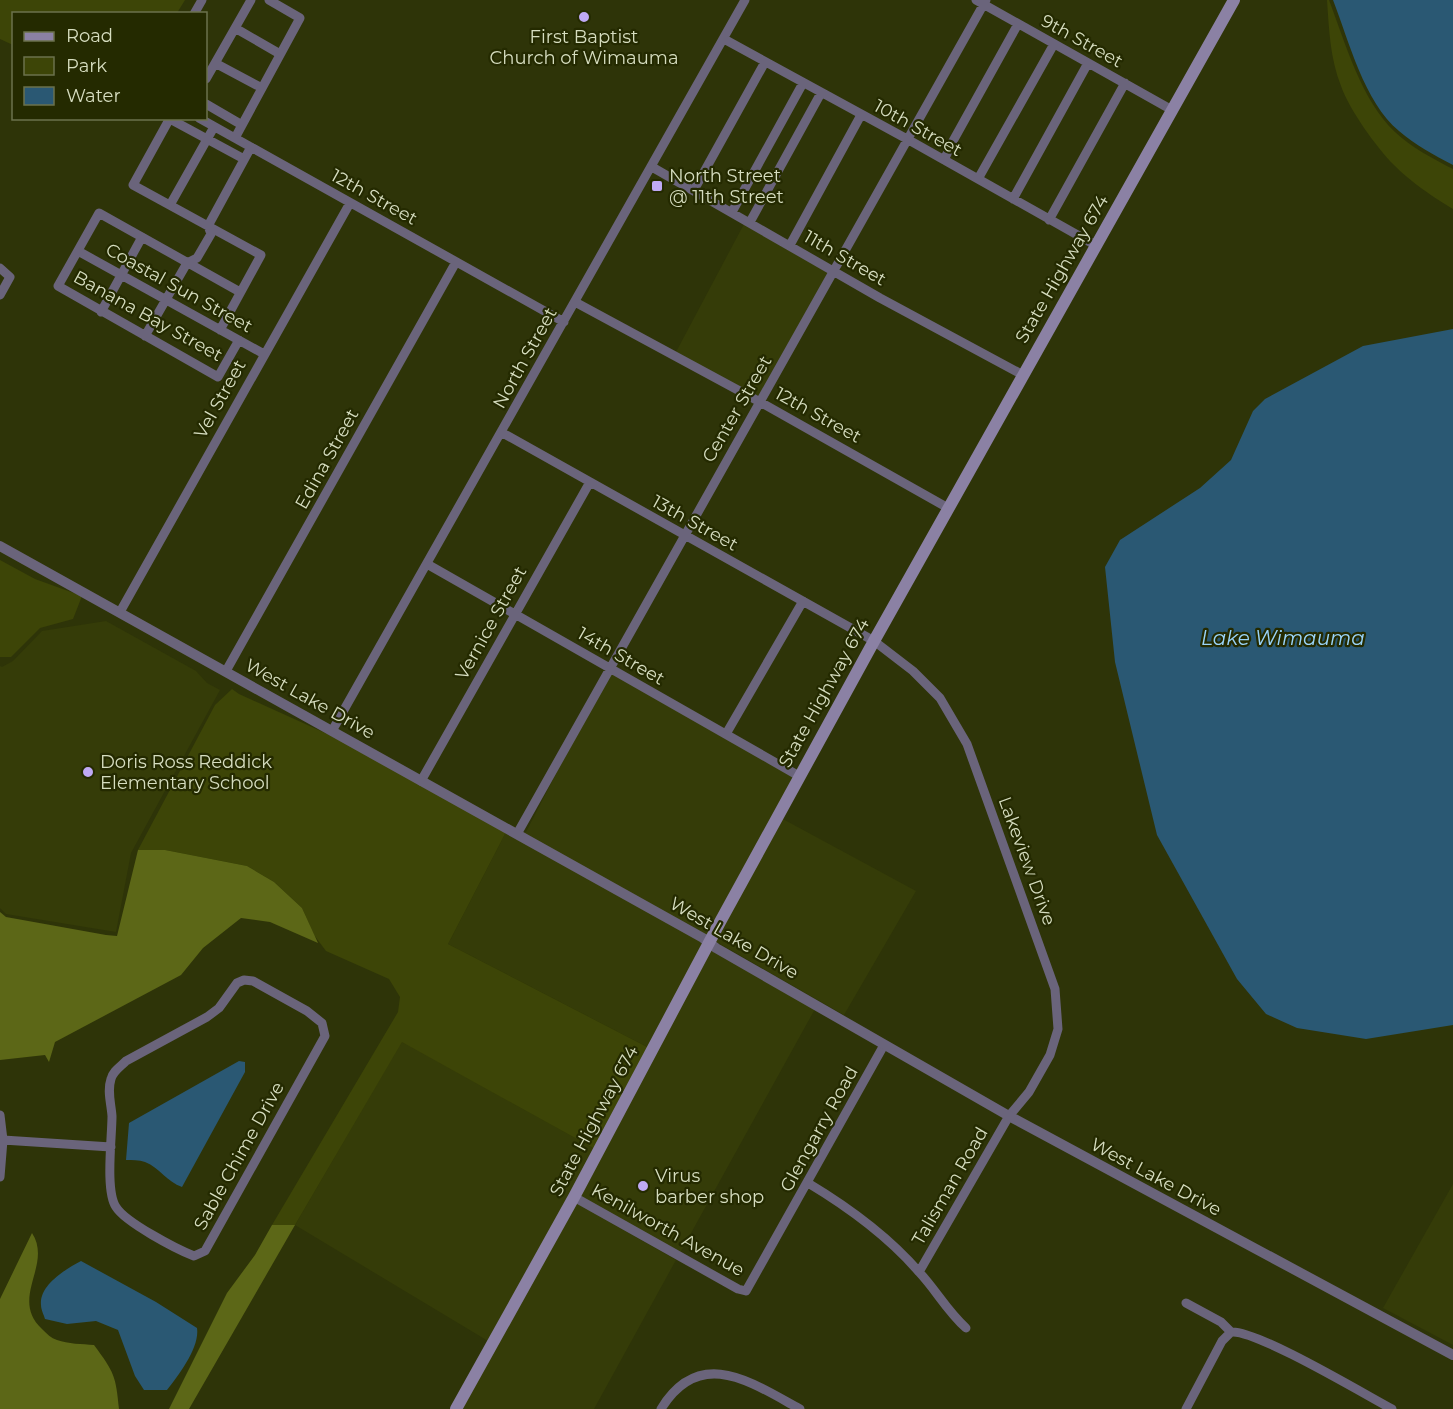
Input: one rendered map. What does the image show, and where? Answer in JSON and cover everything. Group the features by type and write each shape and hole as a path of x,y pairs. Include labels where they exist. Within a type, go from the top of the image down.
{"main road":[{"name":"State Highway 674","path":"456,1409 574,1197 799,776 1234,0"}],"street":[{"path":"207,78 251,0"},
{"path":"235,138 300,18 269,0"},
{"name":"North Street","path":"333,731 745,0"},
{"name":"9th Street","path":"982,1 1018,24 1172,110"},
{"name":"Center Street","path":"517,834 834,272 982,1"},
{"path":"944,160 1018,24"},
{"path":"235,28 280,54"},
{"name":"10th Street","path":"724,39 1097,246"},
{"path":"978,179 1054,44"},
{"path":"694,190 765,62"},
{"path":"215,63 262,88"},
{"path":"1013,199 1088,63"},
{"path":"732,212 803,83"},
{"path":"1049,220 1125,84"},
{"path":"750,222 821,93"},
{"path":"207,105 242,125"},
{"path":"790,245 861,116"},
{"path":"169,120 133,184 261,255 220,330"},
{"path":"172,120 244,159"},
{"name":"12th Street","path":"203,120 564,322"},
{"path":"170,205 214,127"},
{"path":"145,336 187,263 197,258 211,234 208,226 250,147"},
{"name":"11th Street","path":"652,166 834,272 1023,375"},
{"name":"Vel Street","path":"120,612 350,203"},
{"path":"78,250 99,213 240,292"},
{"path":"101,312 142,237"},
{"name":"Coastal Sun Street","path":"78,250 264,354"},
{"name":"Banana Bay Street","path":"78,250 58,286 101,312 218,377 239,340"},
{"name":"Edina Street","path":"226,671 456,262"},
{"path":"0,268 10,277 0,295"},
{"name":"12th Street","path":"575,302 760,402 948,508"},
{"name":"13th Street","path":"501,432 874,641"},
{"name":"Vernice Street","path":"421,780 590,482"},
{"name":"West Lake Drive","path":"0,546 517,834 1009,1116 1453,1354"},
{"name":"14th Street","path":"427,564 799,776"},
{"path":"726,734 803,601"},
{"name":"Lakeview Drive","path":"874,641 913,671 940,698 967,744 1055,989 1058,1029 1050,1055 1029,1092 1009,1116"},
{"name":"Sable Chime Drive","path":"244,980 253,981 306,1011 322,1023 325,1036 205,1251 194,1256 124,1216 114,1206 111,1193 111,1147 112,1114 109,1091 111,1078 115,1072 126,1061 207,1017 219,1008 237,983 244,980"},
{"name":"Glengarry Road","path":"746,1291 884,1045"},
{"path":"0,1115 3,1140 0,1177"},
{"name":"Talisman Road","path":"919,1272 1009,1116"},
{"path":"3,1140 111,1147"},
{"path":"807,1183 841,1203 872,1227 919,1272 950,1314 966,1328"},
{"name":"Kenilworth Avenue","path":"574,1197 675,1256 746,1291"},
{"path":"1186,1303 1221,1322 1231,1332 1245,1334 1278,1348 1392,1409"},
{"path":"1186,1409 1222,1341 1231,1332"},
{"path":"697,1365 701,1376"},
{"path":"661,1409 677,1389 685,1383 701,1376 724,1374 742,1377 800,1409"}],"shaded area":[{"path":"744,224 828,273 758,397 676,352"},
{"name":"Doris Ross Reddick Elementary School","path":"106,621 196,671 207,683 220,690 131,853 116,932 6,914 0,908 0,666 13,661 42,631"},
{"path":"611,673 794,777 708,936 523,833 526,832"},
{"path":"781,818 916,891 844,1015 715,941"},
{"path":"506,832 704,943 649,1048 448,944"},
{"path":"138,850 165,850 247,866 274,882 302,908 318,943 270,922 241,918 203,948 181,975 55,1042 49,1062 45,1055 0,1060 0,912 6,917 117,936"},
{"path":"712,948 815,1009 680,1253 580,1196"},
{"path":"402,1041 595,1149 488,1341 295,1225"},
{"path":"1453,1184 1453,1345 1383,1308"},
{"path":"576,1203 676,1260 594,1409 461,1409"},
{"path":"272,1225 295,1225 189,1409 169,1409 227,1293 255,1255"},
{"path":"32,1233 37,1245 38,1257 29,1305 33,1317 49,1336 55,1339 94,1345 113,1375 119,1409 0,1409 0,1299"}],"green space":[{"path":"0,0 185,0 178,12 12,12 12,45 0,39"},
{"path":"1327,0 1329,0 1363,87 1383,119 1408,143 1453,169 1453,209 1422,189 1400,171 1379,148 1357,116 1345,95 1334,65"},
{"path":"0,560 35,579 82,596 73,619 40,628 11,657 0,657"},
{"path":"232,689 334,737 506,832 448,944 649,1048 595,1149 402,1042 295,1225 272,1225 398,1012 400,997 389,979 326,951 314,935 302,908 274,882 247,866 165,850 138,850 215,705"}],"water":[{"path":"1333,0 1453,0 1453,165 1432,154 1399,131 1376,104 1359,70"},
{"name":"Lake Wimauma","path":"1453,329 1453,1025 1366,1039 1297,1028 1266,1014 1237,979 1157,835 1115,662 1105,567 1120,540 1200,488 1231,460 1253,411 1265,399 1363,346"},
{"path":"239,1061 245,1062 245,1072 182,1187 145,1162 126,1160 129,1123"},
{"path":"81,1261 156,1302 197,1328 192,1352 183,1369 167,1390 144,1390 135,1376 118,1330 96,1321 67,1324 45,1319 41,1305 44,1291 55,1278"}],"place":[{"name":"First Baptist Church of Wimauma","path":"584,17"},
{"name":"North Street @ 11th Street","path":"657,186"},
{"name":"Doris Ross Reddick Elementary School","path":"88,772"},
{"name":"Virus barber shop","path":"643,1186"}]}
